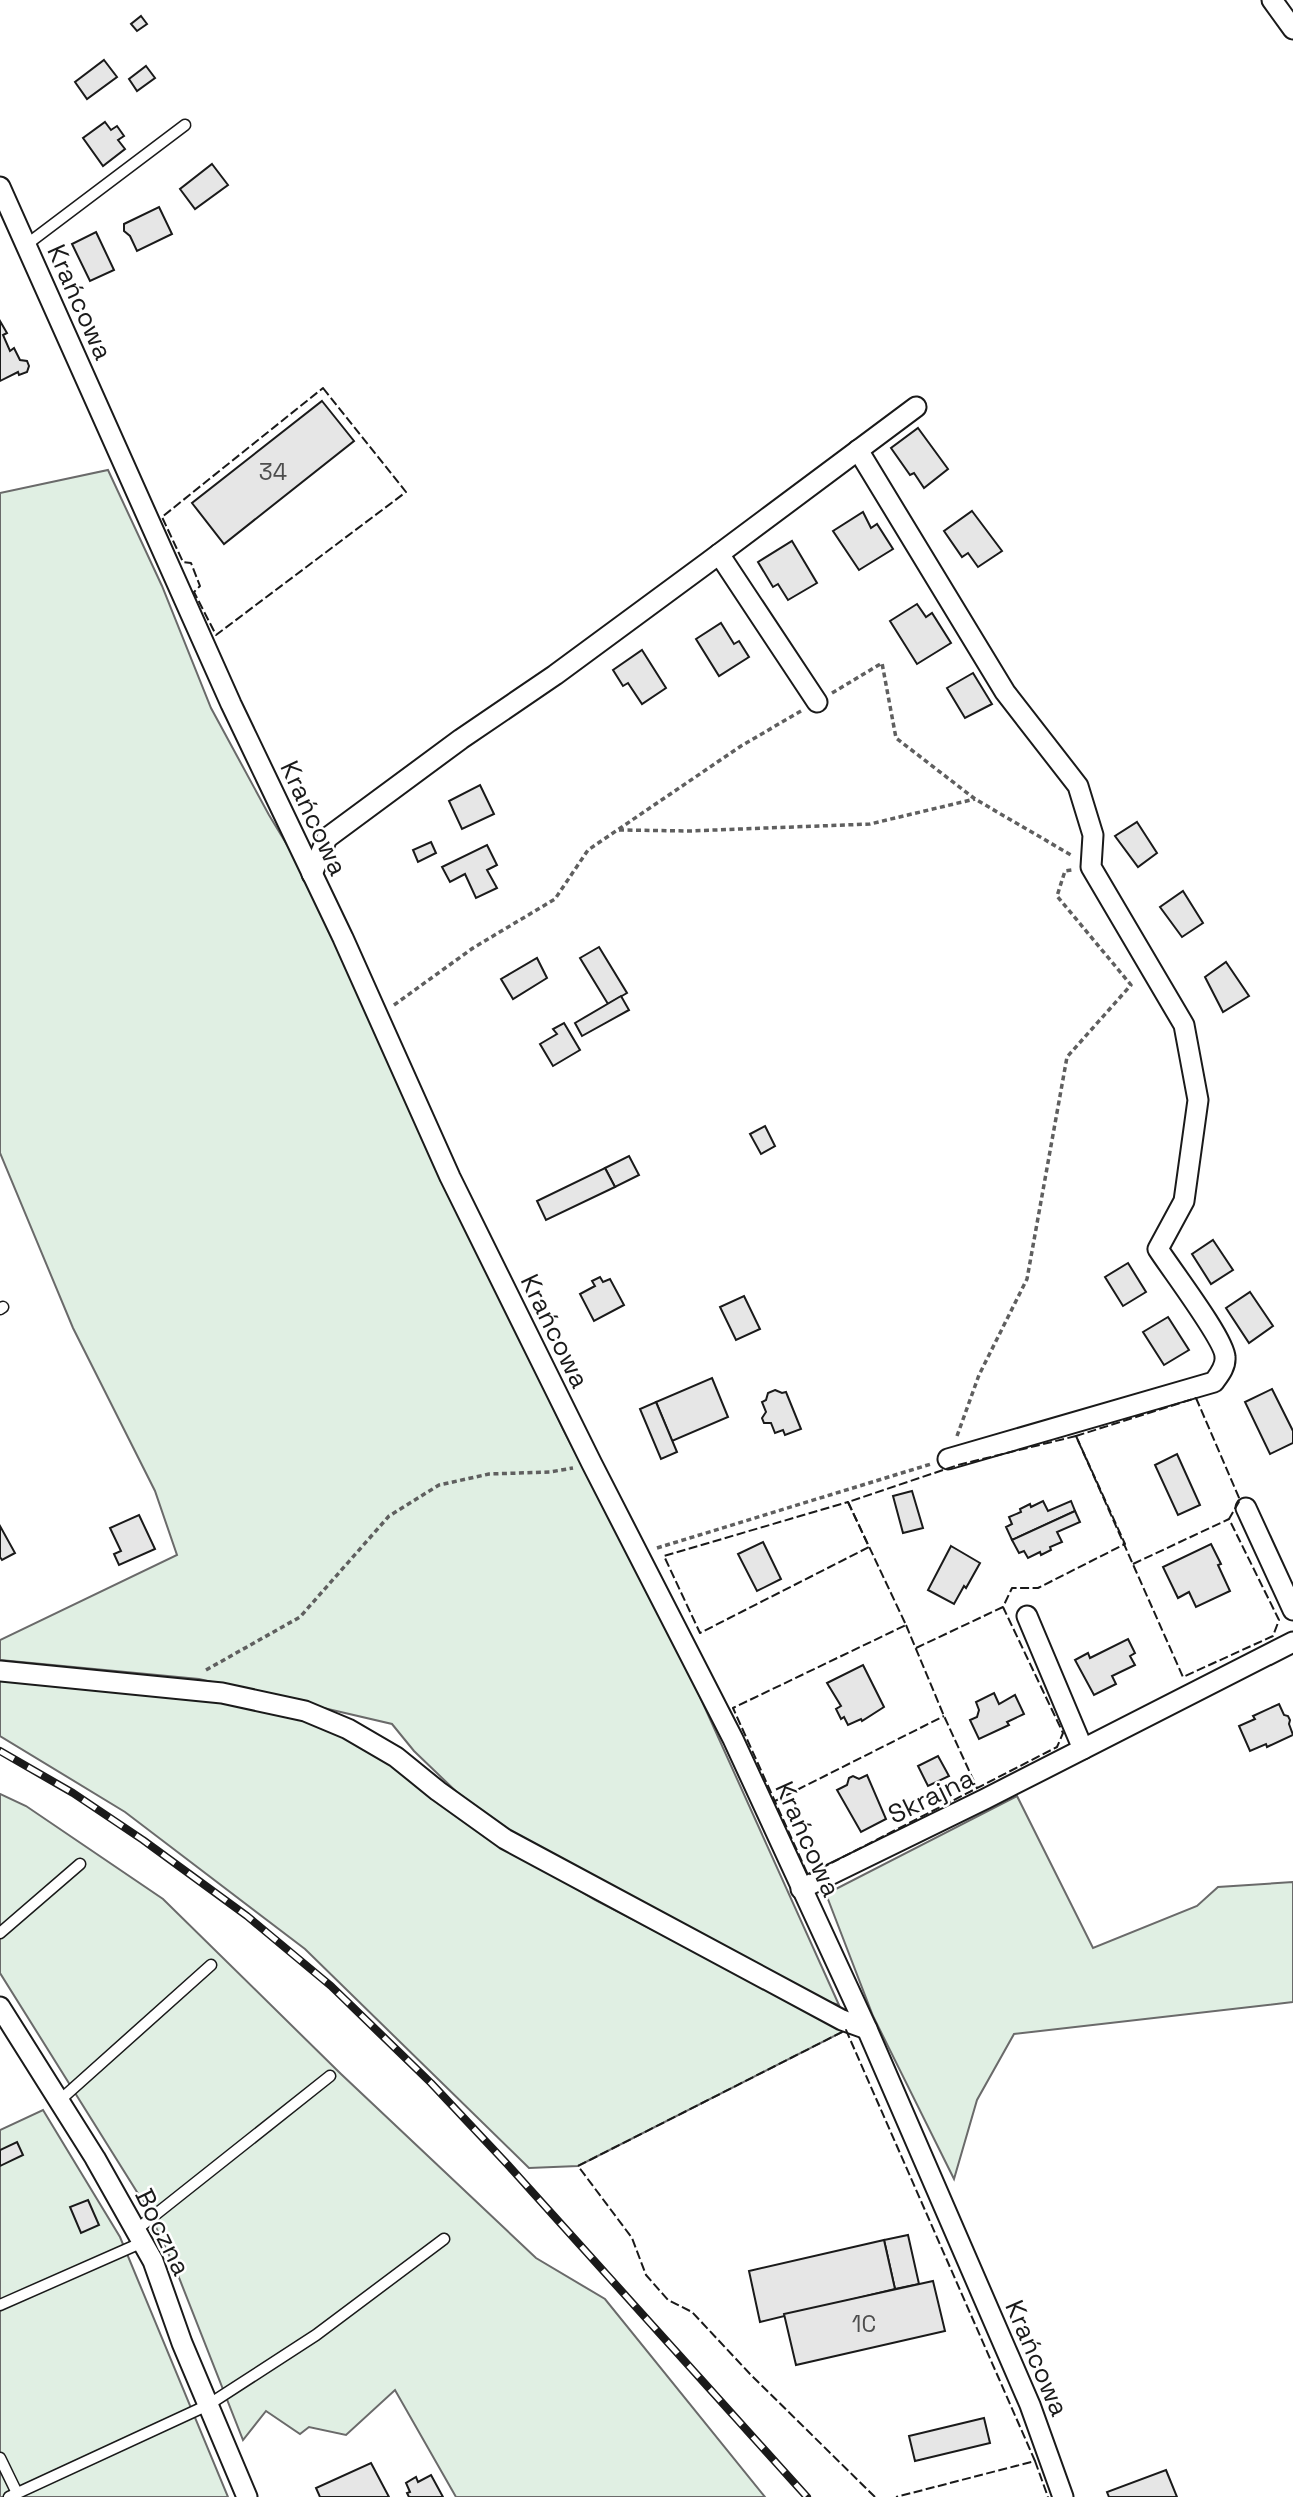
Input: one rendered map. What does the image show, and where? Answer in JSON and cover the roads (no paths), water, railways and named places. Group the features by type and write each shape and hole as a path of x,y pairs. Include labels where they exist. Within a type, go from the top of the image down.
{"street":[{"path":"1272,0 1293,29"},
{"name":"Krańcowa","path":"0,187 231,704 378,1016 450,1177 592,1465 733,1739 867,2029 1030,2405 1063,2497"},
{"path":"312,874 327,838 461,739 555,675 916,407"},
{"path":"858,450 1005,692 1078,786 1093,835 1091,867 1184,1025 1198,1100 1184,1200 1158,1249 1218,1339 1226,1356 1224,1368 1214,1382 948,1459"},
{"path":"719,554 817,702"},
{"path":"1247,1508 1293,1609"},
{"path":"1027,1616 1083,1749"},
{"name":"Skrajna","path":"801,1889 1293,1642"},
{"path":"0,1671 222,1693 305,1711 348,1729 397,1757 438,1791 505,1839 842,2020 867,2029"},
{"name":"Boczna","path":"0,2007 153,2261 182,2343 247,2497"}],"lane":[{"path":"26,245 185,125"},
{"path":"0,1933 80,1864"},
{"path":"59,2101 211,1965"},
{"path":"0,2305 139,2236 330,2076"},
{"path":"0,2458 13,2495 208,2405 316,2335 444,2239"}],"railway":[{"path":"0,1751 73,1793 143,1840 247,1916 331,1986 431,2083 508,2165 807,2497"}]}
